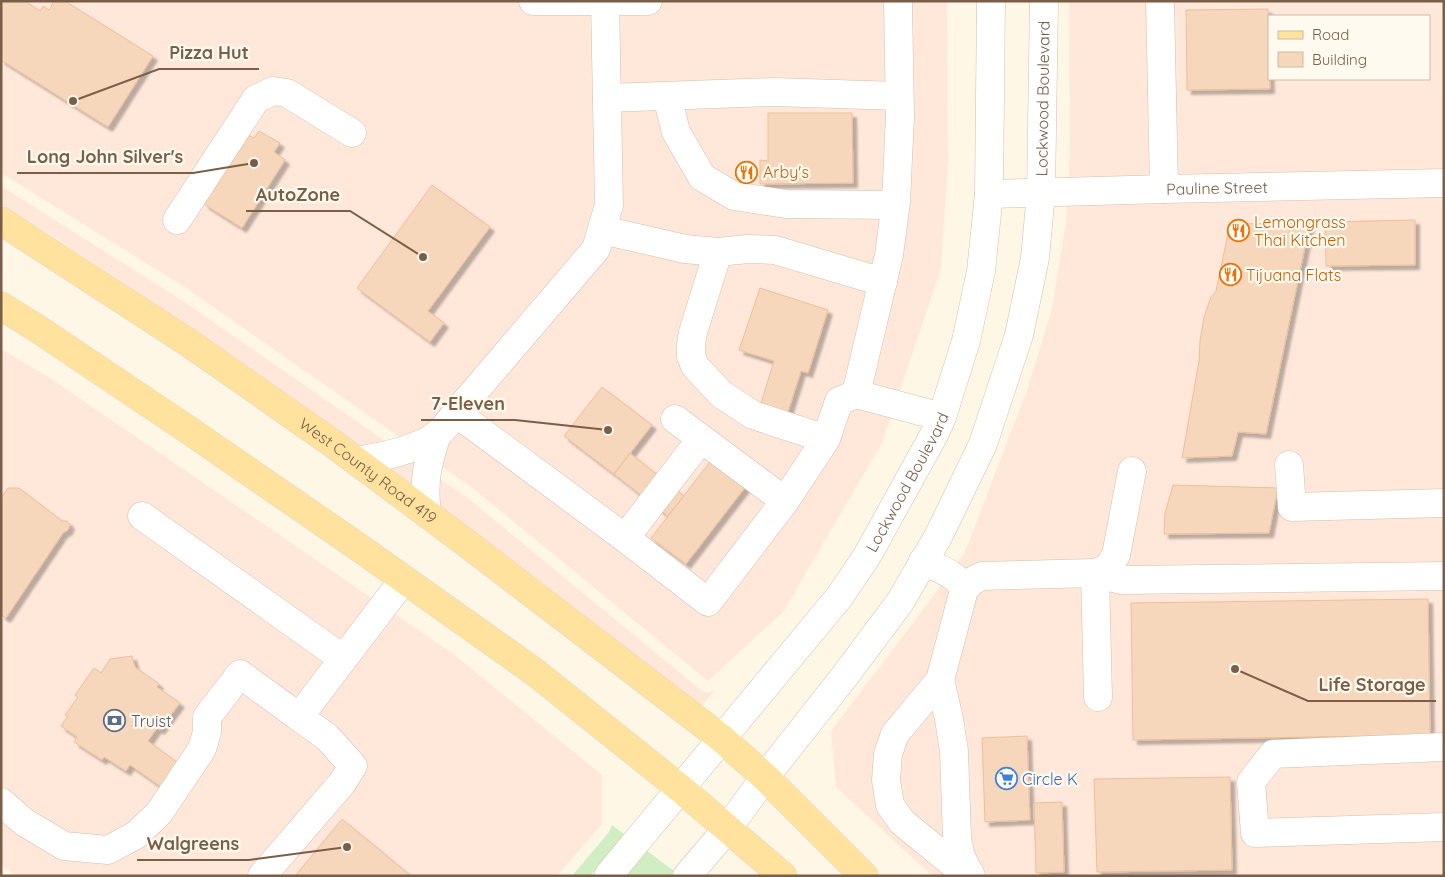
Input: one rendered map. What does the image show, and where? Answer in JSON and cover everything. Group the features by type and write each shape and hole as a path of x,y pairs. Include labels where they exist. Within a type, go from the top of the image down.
{"main road":[{"name":"West County Road 419","path":"1,220 189,342 427,514 721,738 765,777 864,876"},
{"path":"1,306 190,431 536,673 681,789 784,876"}],"street":[{"path":"533,1 648,1"},
{"path":"356,461 413,447 437,434 596,249 609,205 605,1"},
{"path":"856,394 889,255 895,205 899,96 898,1"},
{"name":"Lockwood Boulevard","path":"608,876 840,596 867,556 899,500 942,417 966,341 981,271 989,194 991,1"},
{"name":"Lockwood Boulevard","path":"688,876 728,828 900,602 938,535 983,444 1016,344 1035,258 1041,194 1044,1"},
{"path":"1160,1 1164,188"},
{"path":"177,220 256,99 273,91 287,93 352,132"},
{"path":"607,98 774,92 899,96"},
{"path":"667,96 676,132 702,177 734,196 786,204 895,205"},
{"name":"Pauline Street","path":"989,194 1041,194 1164,188 1444,183"},
{"path":"602,230 685,249 718,252 748,249 775,250 882,282"},
{"path":"718,252 693,332 691,356 694,366 721,394 753,415 826,439"},
{"path":"456,413 708,602 785,501 826,439 839,401 856,394 942,417"},
{"path":"675,419 785,501"},
{"path":"427,514 424,494 427,466 437,434"},
{"path":"625,538 702,439"},
{"path":"1289,465 1292,507 1444,503"},
{"path":"1095,573 1108,568 1116,555 1132,471"},
{"path":"142,516 342,658"},
{"path":"923,561 949,574 961,583 964,590"},
{"path":"1095,573 1098,697"},
{"path":"963,868 902,822 890,805 886,780 888,754 895,734 940,680 964,590 972,581 982,576 1095,573 1121,580 1444,576"},
{"path":"299,717 342,658 404,579"},
{"path":"1,802 24,822 64,846 108,850 136,835 159,813 202,749 207,732 207,717 240,674 327,737 353,766 342,783 262,876"},
{"path":"940,680 954,751 957,839 963,868"},
{"path":"1444,747 1273,754 1251,782 1255,833 1444,827"}],"shaded area":[{"path":"1,1 947,1 948,161 941,269 882,443 783,612 708,681 474,489 186,288 1,173"},
{"path":"1069,1 1444,1 1444,876 932,876 836,787 831,731 965,552 1027,390 1052,309 1066,222 1070,154"},
{"path":"1,186 180,299 469,499 702,691 708,693 715,690 702,706 339,431 196,331 42,229 1,205"},
{"path":"1,349 50,378 452,653 602,775 602,824 557,876 15,876 1,865"}],"green space":[{"path":"612,825 625,835 590,876 572,876 609,832"},
{"path":"646,850 674,871 670,876 625,876"}],"building":[{"path":"1,1 25,1 40,11 43,6 49,10 54,1 65,1 153,56 108,127 1,60"},
{"path":"1268,9 1268,80 1270,80 1270,89 1187,90 1186,10"},
{"path":"768,113 852,113 853,183 760,184 760,160 768,161"},
{"path":"259,131 280,143 274,152 285,160 242,228 204,204 248,135 254,138"},
{"path":"432,185 490,227 428,311 444,323 430,342 357,288"},
{"path":"1415,220 1415,265 1326,266 1325,222"},
{"path":"1310,223 1266,434 1238,432 1232,456 1182,458 1199,361 1204,317 1211,297 1216,291 1230,224"},
{"path":"760,288 828,310 808,373 801,371 786,418 759,410 774,361 739,350"},
{"path":"602,387 652,425 614,474 564,436"},
{"path":"630,453 684,496 668,516 614,474"},
{"path":"713,458 747,485 686,564 651,538"},
{"path":"1173,485 1278,488 1269,533 1164,534 1165,513"},
{"path":"8,488 19,488 70,525 6,618 1,615 1,498"},
{"path":"1428,599 1430,735 1133,740 1131,603"},
{"name":"Truist","path":"132,656 135,667 159,684 157,687 180,703 160,730 157,728 148,741 181,765 164,789 130,765 126,771 104,757 102,760 74,742 77,737 61,726 68,716 65,715 78,697 75,695 94,668 101,673 110,659"},
{"name":"Circle K","path":"1027,736 1030,820 985,822 982,738"},
{"path":"1230,777 1232,870 1097,872 1094,779"},
{"path":"1062,802 1064,872 1036,873 1034,803"},
{"path":"342,819 411,876 295,876"}],"place":[{"name":"Pizza Hut","path":"73,101"},
{"name":"Long John Silver's","path":"254,163"},
{"name":"Arby's","path":"747,172"},
{"name":"Lemongrass Thai Kitchen","path":"1238,231"},
{"name":"AutoZone","path":"423,257"},
{"name":"Tijuana Flats","path":"1230,275"},
{"name":"7-Eleven","path":"608,430"},
{"name":"Life Storage","path":"1235,669"},
{"name":"Truist","path":"115,721"},
{"name":"Circle K","path":"1006,779"},
{"name":"Walgreens","path":"347,847"}]}
